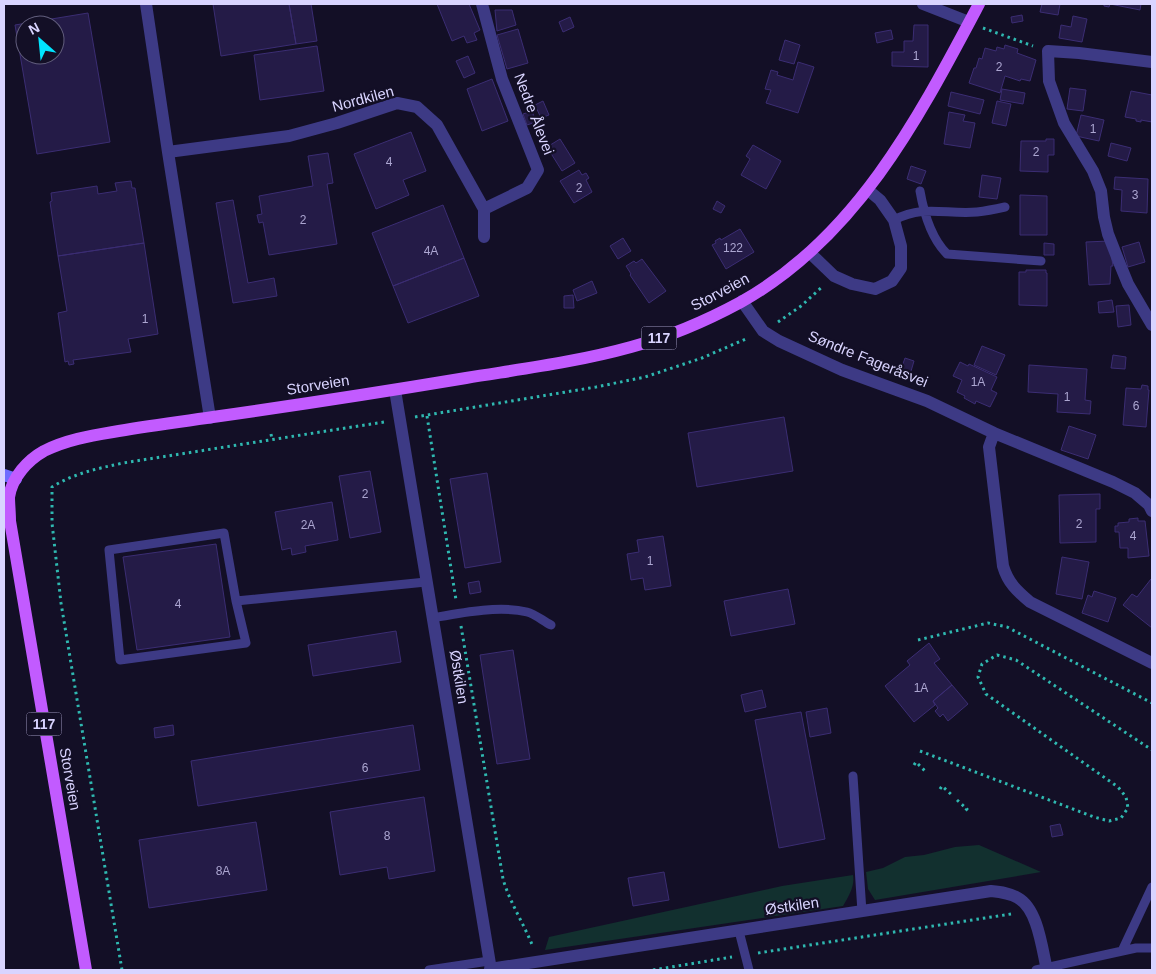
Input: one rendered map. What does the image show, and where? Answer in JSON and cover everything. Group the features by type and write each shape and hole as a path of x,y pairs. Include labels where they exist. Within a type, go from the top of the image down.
{"main road":[{"name":"Storveien","path":"86,970 10,521 10,477 43,451 86,437 150,425 210,418 395,390 571,361 632,347 700,322 742,301 770,283 810,253 840,224 868,190 975,24 979,4"}],"street":[{"path":"146,4 210,418"},
{"name":"Nedre Ålevei","path":"482,4 502,79 538,170 527,188 484,209"},
{"path":"923,4 975,24"},
{"path":"1152,62 1048,51 1049,81 1061,115 1093,172 1101,192 1108,234 1128,284 1152,324"},
{"name":"Nordkilen","path":"168,152 289,136 397,104 417,107 437,125 484,209 484,237"},
{"path":"810,253 834,276 852,284 875,289 892,281 901,268 901,246 894,220 880,200 868,190"},
{"name":"Søndre Fageråsvei","path":"742,301 763,331 779,341 842,370 927,401 994,433 1113,482 1135,493 1152,511"},
{"name":"Østkilen","path":"395,390 490,967 992,891 1020,898 1032,911"},
{"path":"994,433 989,447 1003,566 1007,580 1016,591 1030,602 1152,663"},
{"path":"1032,911 1043,970"}],"lane":[{"path":"920,191 924,211 939,246 947,254 1041,261"},
{"path":"894,220 905,214 932,210 976,212 1005,207"},
{"path":"224,533 236,601 246,643 120,660 109,550 224,533"},
{"path":"236,601 426,582"},
{"path":"432,618 458,613 502,610 528,612 551,625"},
{"path":"853,776 862,912"},
{"path":"1122,951 1152,887"},
{"path":"739,930 749,970"},
{"path":"1043,970 1136,948 1152,948"},
{"path":"429,970 490,967"}],"path":[{"path":"975,24 1048,51"},
{"path":"122,970 61,603 52,524 52,487 67,478 83,472 163,456 596,388 645,376 702,358 763,331 801,306 834,276"},
{"path":"427,416 503,879 508,896 526,929 537,961"},
{"path":"271,434 272,439"},
{"path":"918,640 988,623 1007,627 1152,703"},
{"path":"920,751 1094,817 1109,821 1121,818 1128,808 1126,797 1118,787 986,694 978,677 982,664 997,655 1016,660 1152,750"},
{"path":"914,765 916,762 927,773"},
{"path":"940,789 942,786 953,796"},
{"path":"956,800 967,809 965,811"},
{"path":"653,970 1032,911"}],"green space":[{"path":"979,845 1041,872 875,900 868,889 866,872 883,868 905,857 924,855 955,847"},
{"path":"853,875 852,887 843,906 545,950 549,937 782,886"}],"building":[{"path":"213,4 289,4 296,44 221,56"},
{"path":"289,4 311,4 317,41 296,44"},
{"path":"437,4 469,4 480,30 474,33 477,40 467,43 464,36 452,41"},
{"path":"1042,4 1060,4 1058,15 1040,12"},
{"path":"1110,4 1141,4 1140,10"},
{"path":"495,10 512,10 516,25 497,31"},
{"path":"88,13 110,142 37,154 22,65 65,65 65,17"},
{"path":"1022,15 1023,21 1012,23 1011,17"},
{"path":"1073,16 1087,19 1082,42 1059,38 1061,25 1071,27"},
{"path":"570,17 574,27 563,32 559,22"},
{"path":"914,25 928,25 928,67 892,66 892,52 904,52 904,41 913,41"},
{"path":"518,29 528,63 507,69 497,35"},
{"path":"891,30 893,39 877,43 875,33"},
{"path":"785,40 800,45 794,64 779,60"},
{"path":"1005,45 1018,49 1017,53 1036,60 1030,81 1021,79 1020,81 1005,76 1000,93 969,83 979,58 982,59 985,48 996,51 997,47 1004,49"},
{"path":"317,46 324,91 260,100 254,55"},
{"path":"468,56 475,73 464,78 456,61"},
{"path":"798,62 814,67 798,113 766,103 771,90 765,89 771,70 778,72 777,75 793,80"},
{"path":"492,79 508,121 482,131 467,89"},
{"path":"1070,88 1086,90 1083,111 1067,109"},
{"path":"1002,89 1025,93 1023,104 1000,100"},
{"path":"1131,91 1152,95 1152,122 1141,120 1141,122 1125,117"},
{"path":"951,92 984,100 980,114 948,106"},
{"path":"543,101 549,115 541,118 535,105"},
{"path":"997,101 1011,104 1006,126 992,123"},
{"path":"532,111 536,122 527,125 523,114"},
{"path":"949,112 965,115 963,121 975,123 970,148 944,144"},
{"path":"1081,115 1104,120 1099,141 1076,136"},
{"path":"411,132 426,171 403,180 409,195 376,209 354,154"},
{"path":"560,139 575,163 562,171 547,147"},
{"path":"1046,139 1054,139 1054,155 1048,155 1048,172 1020,171 1021,141 1046,141"},
{"path":"1111,143 1131,148 1127,161 1108,156"},
{"path":"753,145 781,161 766,189 741,175 750,159 746,156"},
{"path":"328,153 333,183 327,184 337,244 269,255 263,222 259,223 257,215 262,214 259,196 313,186 308,156"},
{"path":"911,166 926,171 921,184 907,179"},
{"path":"579,170 582,175 586,173 589,178 586,180 592,192 574,203 560,181"},
{"path":"982,175 1001,178 997,199 979,197"},
{"path":"1115,177 1148,179 1147,213 1121,211 1122,190 1114,189"},
{"path":"131,181 132,188 135,188 144,243 58,256 50,202 52,201 51,193 97,186 98,194 117,191 115,183"},
{"path":"1020,195 1047,196 1047,235 1020,235"},
{"path":"233,200 248,283 274,278 277,296 233,303 216,203"},
{"path":"717,201 725,206 721,213 713,209"},
{"path":"443,205 464,258 393,286 372,233"},
{"path":"740,229 754,252 726,269 712,245 720,238 721,240"},
{"path":"623,238 631,251 618,259 610,246"},
{"path":"1109,241 1113,266 1111,266 1110,284 1089,285 1086,242"},
{"path":"1139,242 1145,262 1128,267 1122,247"},
{"path":"144,243 158,334 128,339 131,352 73,360 74,364 69,365 68,361 65,362 58,313 67,311 58,256"},
{"path":"1044,243 1054,244 1054,255 1044,255"},
{"path":"464,258 479,296 408,323 393,286"},
{"path":"642,259 666,291 649,303 626,266"},
{"path":"1026,270 1046,270 1047,306 1019,305 1019,272 1026,272"},
{"path":"592,281 597,293 577,301 573,290"},
{"path":"573,295 574,308 564,308 564,296"},
{"path":"1112,300 1114,312 1099,313 1098,302"},
{"path":"1129,305 1131,325 1118,327 1116,306"},
{"path":"982,346 1005,355 996,375 974,365"},
{"path":"1113,355 1126,357 1125,369 1111,368"},
{"path":"905,358 914,361 909,378 899,375"},
{"path":"960,362 968,366 969,364 997,377 991,390 997,393 990,407 976,401 975,404 957,392 962,380 953,376"},
{"path":"1029,365 1087,369 1085,400 1091,401 1090,414 1057,412 1058,394 1028,392"},
{"path":"1142,385 1148,386 1149,390 1146,427 1123,425 1126,388 1141,389"},
{"path":"784,417 793,471 697,487 688,433"},
{"path":"1069,426 1096,435 1088,459 1061,450"},
{"path":"370,471 381,532 350,538 339,476"},
{"path":"487,473 501,562 465,568 450,479"},
{"path":"1100,494 1100,509 1096,509 1096,542 1060,543 1059,495"},
{"path":"332,502 338,540 305,546 306,552 292,555 291,548 282,550 275,512"},
{"path":"1138,518 1138,521 1145,521 1149,556 1128,558 1128,548 1120,548 1119,532 1115,532 1115,526 1118,526 1118,523 1129,522 1129,519"},
{"path":"663,536 671,586 645,590 643,578 631,580 627,554 639,552 637,540"},
{"path":"216,544 230,637 137,650 123,557"},
{"path":"1062,557 1089,562 1082,599 1056,594"},
{"path":"1151,579 1152,628 1123,605 1132,594 1137,597"},
{"path":"479,581 481,592 470,594 468,583"},
{"path":"788,589 795,624 731,636 724,601"},
{"path":"1094,591 1116,598 1108,622 1082,613 1088,595 1092,597"},
{"path":"396,631 401,662 313,676 308,645"},
{"path":"929,643 940,659 934,663 952,685 933,701 935,705 914,722 885,686 910,665 907,661"},
{"path":"513,650 530,759 497,764 480,655"},
{"path":"952,685 968,704 948,721 943,714 940,717 935,711 938,708 933,701"},
{"path":"762,690 766,707 745,712 741,695"},
{"path":"827,708 831,733 810,737 806,712"},
{"path":"801,712 825,839 779,848 755,720"},
{"path":"173,725 174,735 155,738 154,728"},
{"path":"413,725 420,770 198,806 191,761"},
{"path":"424,797 435,871 389,879 387,867 340,875 330,812"},
{"path":"256,822 267,890 149,908 139,840"},
{"path":"1060,824 1063,835 1052,837 1050,826"},
{"path":"664,872 669,900 633,906 628,878"}]}
